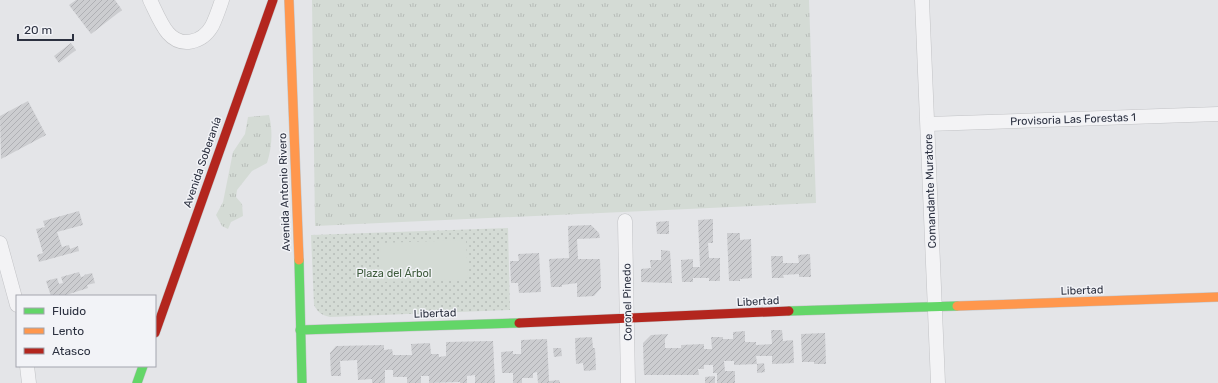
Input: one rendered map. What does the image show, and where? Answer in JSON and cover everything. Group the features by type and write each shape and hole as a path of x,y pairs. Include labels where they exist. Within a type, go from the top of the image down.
{"street":[{"path":"150,0 168,33 178,42 191,42 200,37 211,27 222,0"},
{"name":"Avenida Soberanía","path":"156,330 272,0"},
{"name":"Avenida Antonio Rivero","path":"289,0 298,225 302,383"},
{"name":"Comandante Muratore","path":"922,0 938,383"},
{"name":"Provisoria Las Forestas 1","path":"928,124 1218,114"},
{"name":"Coronel Pinedo","path":"625,221 628,383"},
{"path":"0,243 16,301"},
{"name":"Libertad","path":"300,330 819,310 1218,298"},
{"path":"27,367 29,383"},
{"path":"137,383 143,367"}],"green space":[{"path":"312,0 809,0 816,203 315,226"},
{"path":"269,115 271,139 267,163 252,171 237,190 236,197 242,204 243,216 231,222 228,229 222,226 216,215 223,202 233,152 245,134 248,117"},
{"name":"Plaza del Árbol","path":"508,228 510,310 330,317 320,313 314,305 311,235"},
{"path":"466,240 468,279 382,282 380,243"}],"building":[{"path":"76,0 115,0 122,10 91,34 69,5"},
{"path":"71,43 76,50 59,63 54,56"},
{"path":"28,101 46,135 1,159 0,116"},
{"path":"79,211 83,225 57,232 62,247 69,245 70,249 78,246 79,251 39,262 37,255 43,253 36,229 45,227 43,221"},
{"path":"713,219 713,243 708,243 709,258 720,258 720,281 709,281 709,278 693,278 693,282 682,282 681,260 693,259 693,267 700,267 698,220"},
{"path":"669,221 669,234 657,234 656,222"},
{"path":"591,225 599,233 600,238 577,239 578,259 600,259 601,288 594,296 577,297 577,283 562,285 562,287 551,287 549,259 569,258 568,226"},
{"path":"727,233 740,233 740,240 751,239 752,278 740,279 740,281 729,281"},
{"path":"661,250 670,251 672,283 641,282 641,269 651,268 650,260 661,260"},
{"path":"539,253 541,292 519,293 518,283 511,283 510,261 519,261 518,254"},
{"path":"810,254 811,277 799,277 799,274 783,275 784,278 772,278 771,256 783,256 783,263 799,263 798,255"},
{"path":"79,272 81,277 92,273 95,283 87,285 88,288 66,295 51,295 46,281 57,278 59,284 63,283 61,277"},
{"path":"771,330 782,330 783,341 793,340 794,363 772,364 772,356 756,356 757,364 734,365 734,361 724,361 725,371 735,371 735,383 717,383 717,373 713,373 713,365 704,365 704,369 698,369 699,375 644,375 643,343 651,335 668,334 665,339 665,348 681,348 681,345 704,344 704,349 712,349 711,337 733,339 733,332 745,331 745,342 756,342 756,345 772,344"},
{"path":"825,333 826,364 802,362 801,334"},
{"path":"592,337 593,348 595,348 596,370 584,371 583,363 576,364 575,338"},
{"path":"547,339 549,381 559,380 560,383 538,383 537,372 533,373 533,378 522,378 522,383 513,383 513,373 502,373 501,352 513,351 513,354 521,354 521,340"},
{"path":"493,341 495,383 475,383 475,375 467,376 467,383 429,383 429,376 421,376 421,383 407,383 407,377 393,377 393,370 385,370 385,383 372,383 372,379 358,380 357,360 340,361 341,376 331,376 330,353 336,346 384,345 384,350 392,349 393,355 412,355 411,344 430,343 431,354 439,354 439,357 446,356 446,342"},
{"path":"553,348 561,348 562,356 554,357"},
{"path":"764,363 765,372 757,373 757,364"},
{"path":"715,376 715,383 705,383 705,377"}],"traffic: fast":[{"path":"299,260 302,383"},
{"path":"789,311 957,306"},
{"path":"300,330 519,323"},
{"path":"137,383 143,367"}],"traffic: slow":[{"path":"289,0 299,260"},
{"path":"957,306 1218,297"}],"traffic: jam":[{"path":"156,330 273,0"},
{"path":"519,323 789,311"}]}
